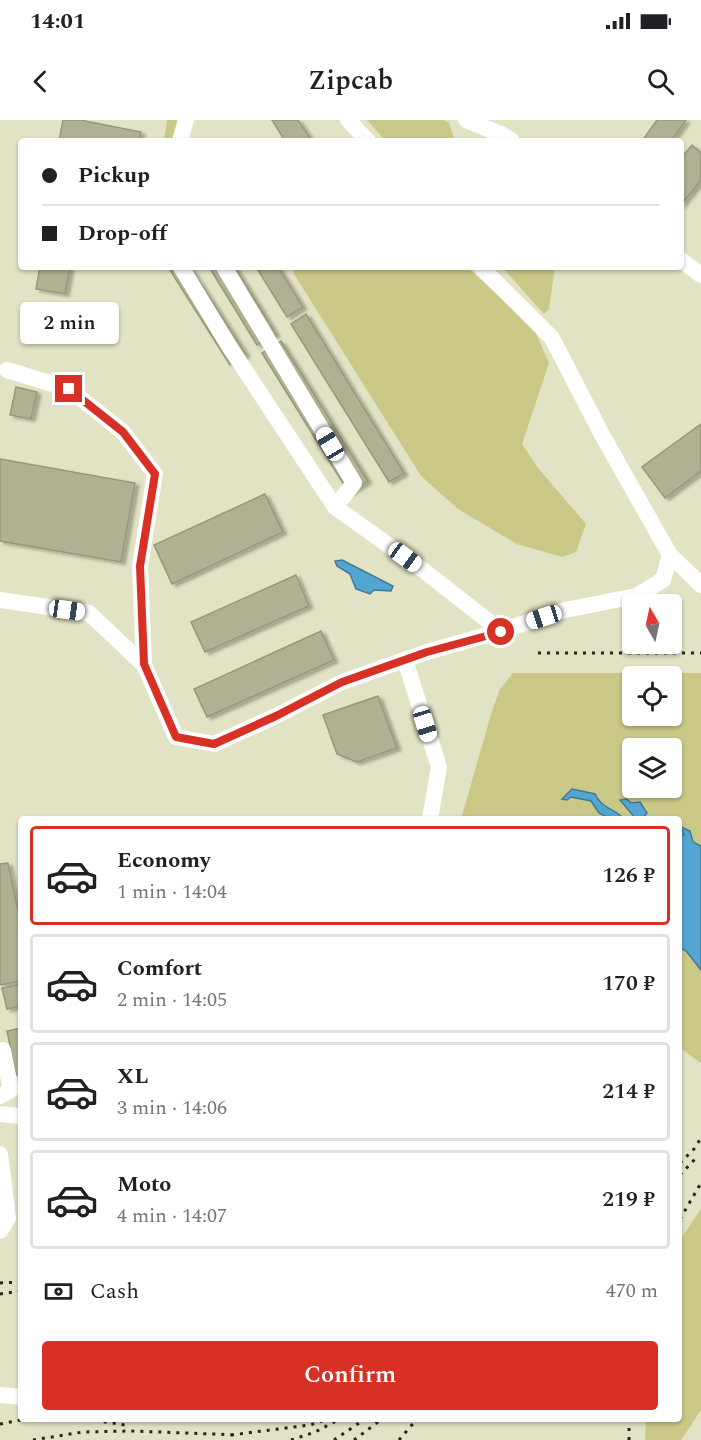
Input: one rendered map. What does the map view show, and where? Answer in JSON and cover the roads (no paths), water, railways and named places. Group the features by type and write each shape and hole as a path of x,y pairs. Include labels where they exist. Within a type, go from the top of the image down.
{"street":[{"path":"181,138 186,120"},
{"path":"348,120 365,138"},
{"path":"466,120 508,138"},
{"path":"684,262 701,275"},
{"path":"183,270 229,346 335,507 423,570 501,632"},
{"path":"226,270 354,483 335,507"},
{"path":"484,270 552,338 601,433 670,555 701,585"},
{"path":"7,369 69,389 123,432 155,474 140,566 144,664 176,737 214,744 276,716 342,682 565,610 636,596 663,580 670,555"},
{"path":"0,600 89,613 144,664"},
{"path":"405,660 439,767 431,816"},
{"path":"0,1096 11,1090 3,1050"},
{"path":"0,1114 18,1116"},
{"path":"0,1154 8,1218 0,1231"},
{"path":"0,1395 18,1398"}],"water":[{"path":"342,560 393,586 391,591 374,590 370,594 356,589 350,574 337,566 335,561"},
{"path":"572,789 595,794 601,803 621,816 605,816 599,813 591,801 571,797 567,800 562,799"},
{"path":"627,799 631,803 640,802 647,813 645,816 633,816 620,800"},
{"path":"682,827 690,831 693,842 701,846 701,970 682,948 682,834 684,835"}],"railway":[{"path":"538,653 701,653"},
{"path":"682,1161 701,1138"},
{"path":"682,1173 696,1158"},
{"path":"682,1216 701,1183"},
{"path":"0,1283 18,1282"},
{"path":"0,1294 18,1291"},
{"path":"0,1424 18,1421"},
{"path":"106,1422 125,1425"},
{"path":"231,1435 319,1422"},
{"path":"291,1440 315,1432 334,1422"},
{"path":"334,1440 361,1422"},
{"path":"354,1440 378,1422"},
{"path":"399,1440 414,1422"},
{"path":"629,1422 629,1440"},
{"path":"33,1440 83,1432 131,1431 239,1435"}]}
